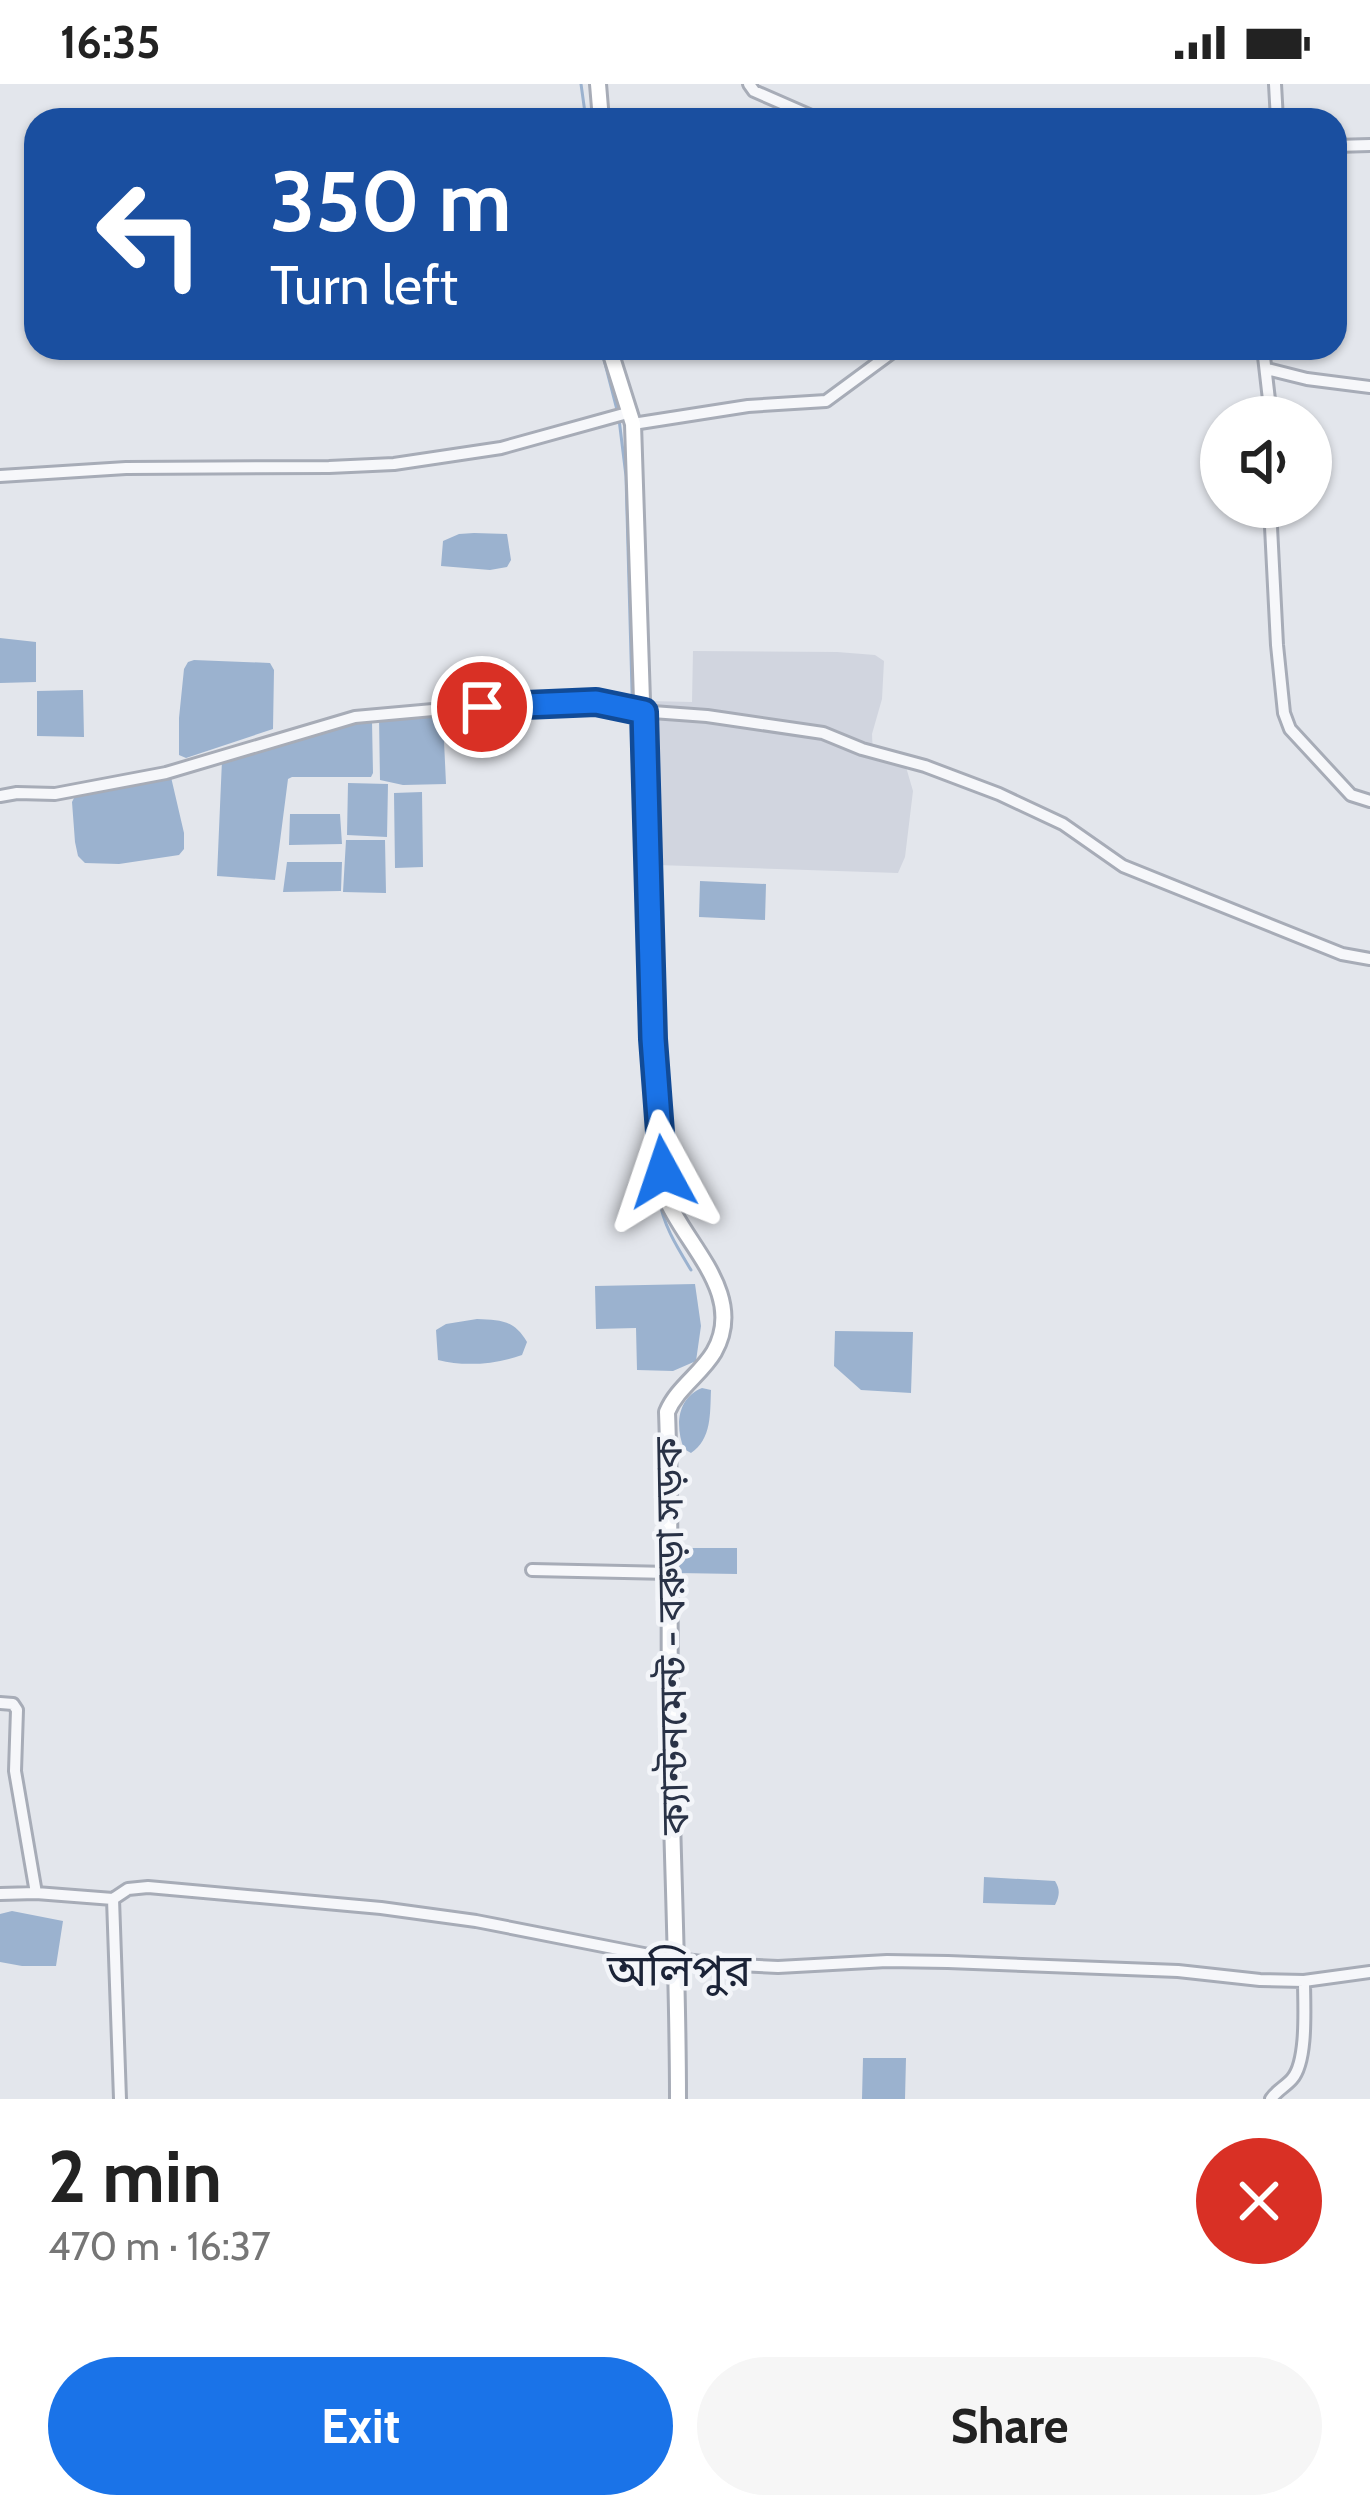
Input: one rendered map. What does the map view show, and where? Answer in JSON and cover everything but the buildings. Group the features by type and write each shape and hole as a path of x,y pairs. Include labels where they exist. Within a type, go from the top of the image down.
{"main road":[{"name":"ক্যান্টনমেন্ট - বরুড়া সড়ক","path":"613,360 632,418 653,1039 665,1196 719,1288 723,1323 715,1351 667,1412 679,2099"}],"street":[{"path":"749,84 754,91 793,108"},
{"path":"0,476 126,468 394,464 501,448 611,417 826,400 881,360"},
{"path":"1266,360 1270,396"},
{"path":"1268,369 1370,387"},
{"path":"1271,528 1284,713 1290,729 1351,795 1370,801"},
{"path":"0,796 55,794 166,773 377,714 596,702 824,734 925,766 1063,824 1123,866 1342,954 1370,959"},
{"path":"532,1570 670,1573"},
{"path":"0,1702 13,1704 17,1710 15,1771 36,1893"},
{"path":"0,1894 113,1899 128,1889 148,1887 381,1908 678,1959 778,1967 948,1962 1304,1981 1370,1972"},
{"path":"113,1899 120,2099"},
{"path":"1271,2099 1292,2079 1300,2062 1304,1981"}],"shaded area":[{"path":"693,651 837,652 875,655 884,661 873,756 906,767 913,791 905,857 898,873 657,865 648,701 692,702"}],"water":[{"path":"474,533 507,534 511,560 507,567 441,566 443,541"},
{"path":"0,638 36,642 36,682 0,683"},
{"path":"194,660 270,663 274,670 273,729 186,758 179,755 184,669"},
{"path":"83,690 84,737 37,736 37,691"},
{"path":"379,717 443,719 446,784 380,780"},
{"path":"372,721 371,777 288,779 275,880 217,876 222,760"},
{"path":"171,777 184,833 179,855 119,864 85,863 78,856 72,802 76,794"},
{"path":"348,783 388,784 387,837 347,835"},
{"path":"422,792 423,867 395,868 394,793"},
{"path":"290,814 340,814 342,844 289,845"},
{"path":"346,840 385,840 386,893 343,892"},
{"path":"287,862 342,862 341,891 283,892"},
{"path":"700,881 766,884 765,920 699,917"},
{"path":"695,1284 701,1326 696,1361 673,1371 637,1370 636,1328 596,1329 595,1286"},
{"path":"477,1319 500,1321 517,1329 527,1342 522,1355 480,1364 438,1360 436,1330"},
{"path":"835,1331 913,1332 911,1393 861,1390 834,1366"},
{"path":"702,1388 711,1390 708,1425 691,1453 681,1440 680,1414 687,1399"},
{"path":"678,1548 737,1548 737,1574 678,1573"},
{"path":"984,1877 1055,1881 1058,1898 1055,1905 983,1903"},
{"path":"12,1911 63,1921 56,1966 0,1962 0,1914"},
{"path":"863,2058 906,2058 905,2099 862,2099"}],"waterway":[{"path":"581,84 584,108"},
{"path":"604,360 617,410"},
{"path":"619,419 626,476 640,976 648,1063"},
{"path":"653,1126 657,1182"},
{"path":"659,1198 667,1227 691,1270"}],"district":[{"name":"অলিপুর","path":"679,1970"}],"route":[{"path":"482,707 596,702 644,712 653,1039 663,1172"}]}
